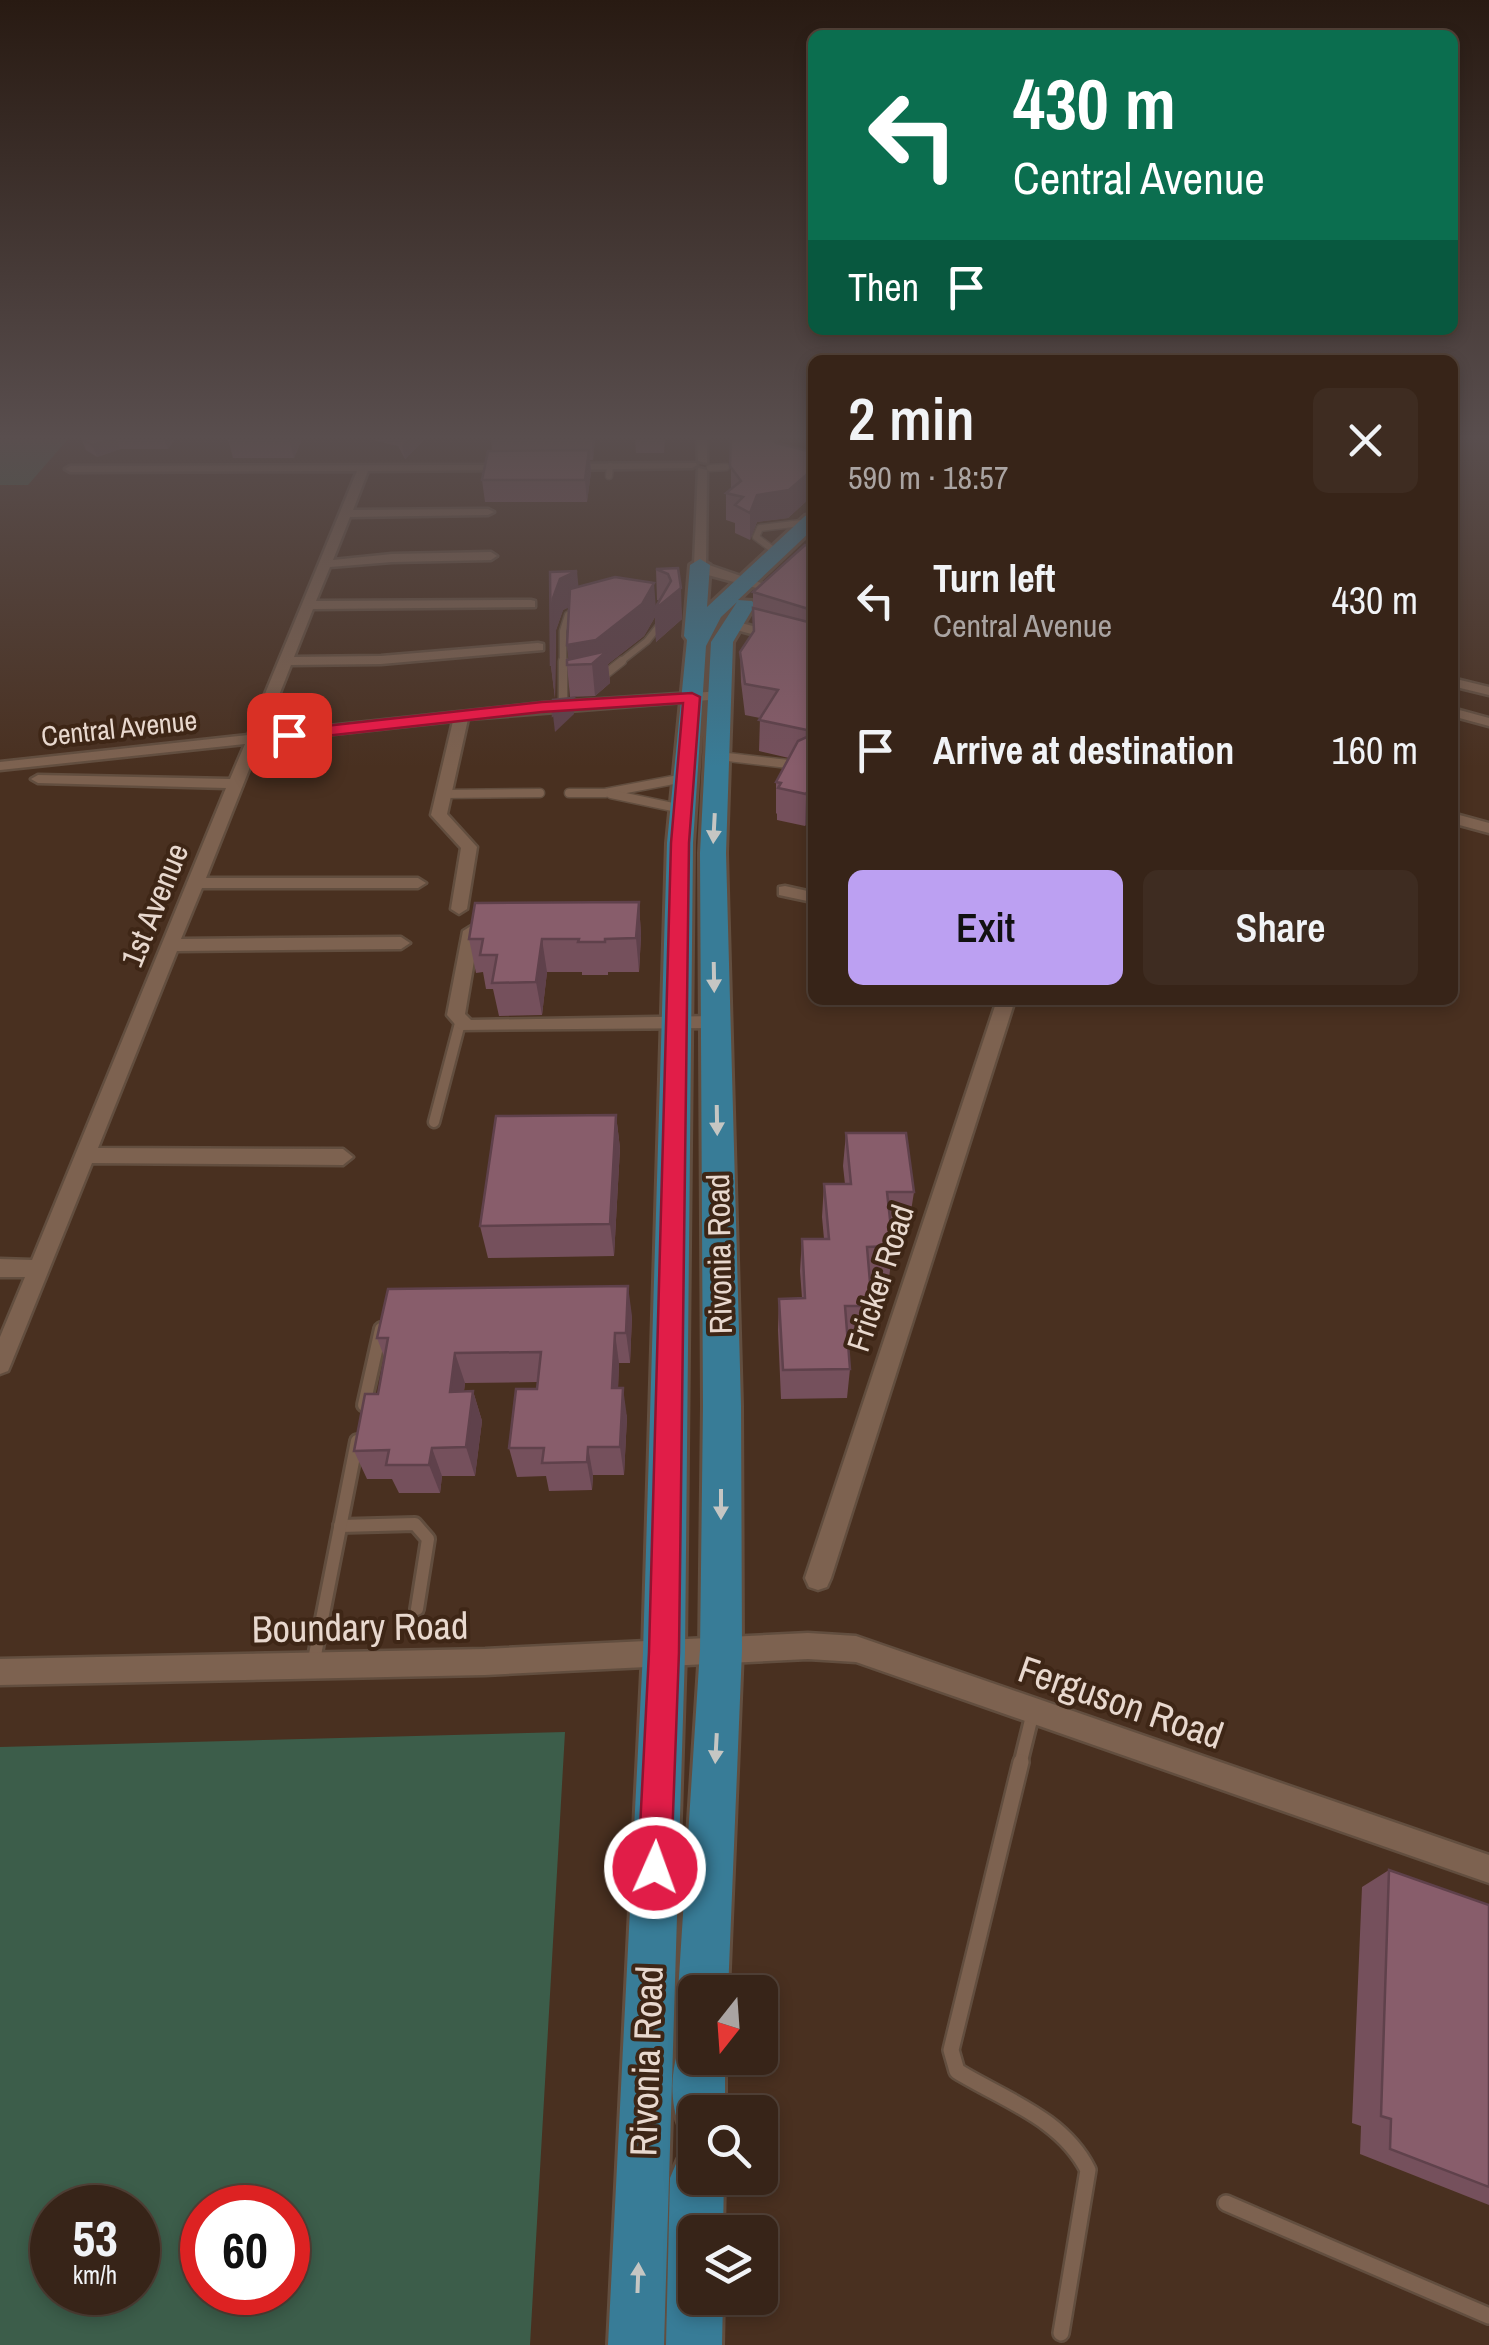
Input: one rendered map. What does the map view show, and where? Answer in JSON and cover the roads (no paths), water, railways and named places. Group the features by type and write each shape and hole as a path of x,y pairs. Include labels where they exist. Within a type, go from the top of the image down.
{"main road":[{"path":"730,624 751,584 781,548"},
{"path":"695,646 712,614 789,548"},
{"name":"Rivonia Road","path":"700,565 684,794 722,1406 720,1650 704,1975"},
{"name":"Rivonia Road","path":"636,2345 664,1652 696,1022 712,854 722,642 730,624"},
{"name":"Rivonia Road","path":"694,2345 696,2195"}],"street":[{"name":"1st Avenue","path":"0,1364 332,548"},
{"path":"701,548 700,565 708,571 751,584"},
{"path":"326,564 407,557 492,556"},
{"path":"309,605 531,604"},
{"path":"730,624 808,645"},
{"path":"286,661 380,660 538,648"},
{"path":"1458,683 1489,691"},
{"name":"Central Avenue","path":"542,707 563,694 722,689"},
{"name":"Central Avenue","path":"0,766 692,690"},
{"path":"1458,714 1489,722"},
{"path":"458,909 469,847 440,819 461,717"},
{"path":"38,779 236,784"},
{"path":"1458,820 1489,828"},
{"path":"196,883 418,883"},
{"path":"785,891 808,896"},
{"path":"471,932 456,1014 460,1023 475,1027 696,1022"},
{"path":"170,945 400,943"},
{"name":"Fricker Road","path":"818,1578 1004,1005"},
{"path":"84,1154 343,1157"},
{"path":"0,1268 38,1269"},
{"path":"0,1302 25,1302"},
{"name":"Ferguson Road","path":"720,1650 808,1646 856,1650 1489,1870"},
{"name":"Boundary Road","path":"0,1672 485,1662 720,1650"}],"lane":[{"path":"563,694 566,619 575,610 598,606"},
{"path":"591,682 610,674 647,641 658,630 666,611"},
{"path":"563,694 577,685"},
{"path":"718,756 800,765"},
{"path":"444,794 540,793"},
{"path":"569,793 684,794"},
{"path":"605,793 684,794"},
{"path":"434,1122 460,1023"},
{"path":"312,1666 382,1323 391,1312"},
{"path":"340,1526 415,1524 424,1531 428,1539 417,1609"},
{"path":"1033,1711 951,2050 957,2071 1066,2134 1083,2154 1088,2170 1062,2333"},
{"path":"1226,2203 1489,2316"}]}
